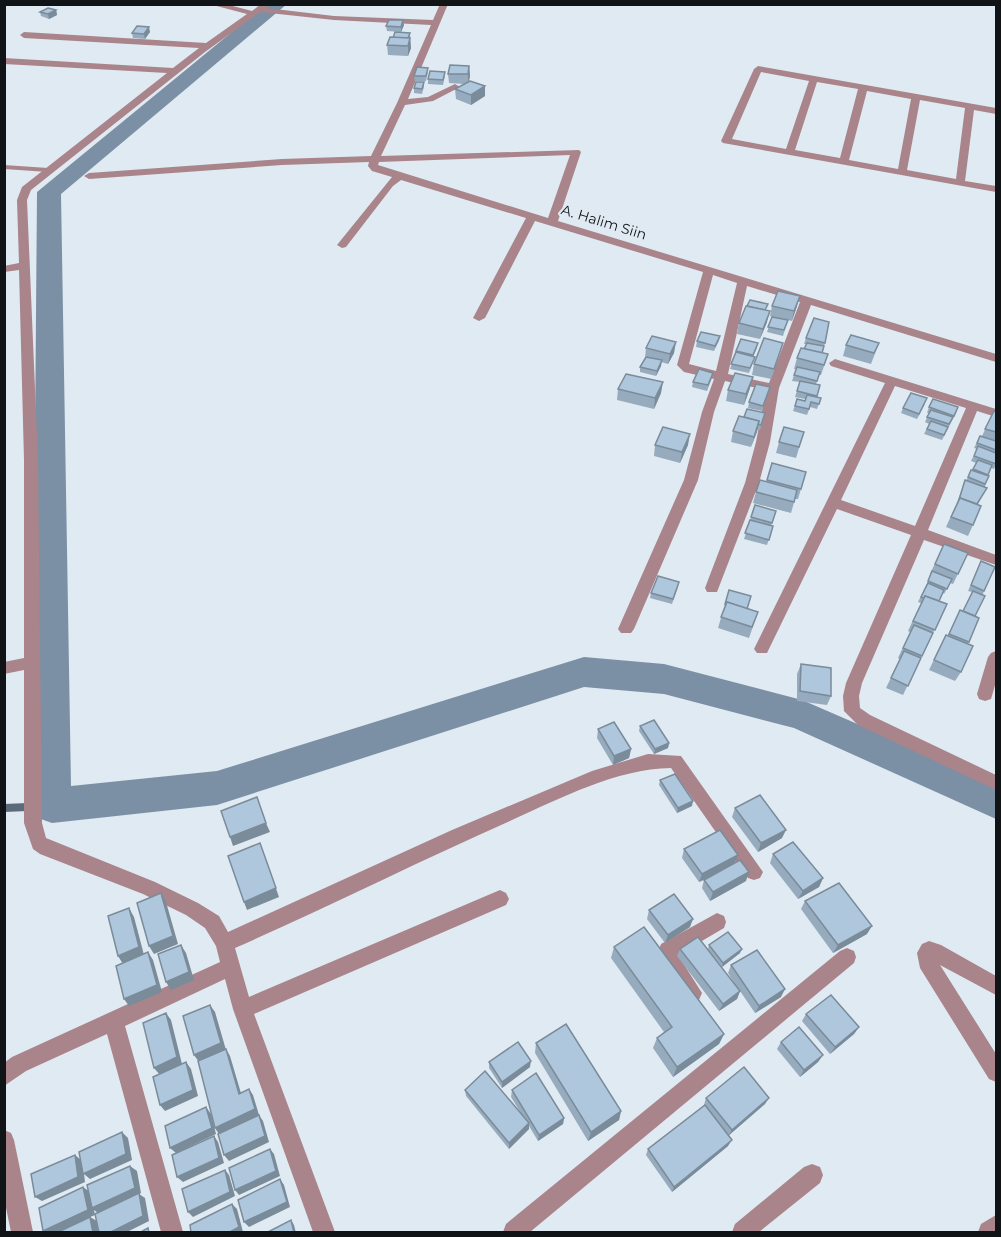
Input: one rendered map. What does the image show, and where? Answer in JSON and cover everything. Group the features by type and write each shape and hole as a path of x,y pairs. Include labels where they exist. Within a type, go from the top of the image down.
{"street":[{"path":"213,4 281,13 435,23"},
{"path":"281,13 295,4"},
{"path":"374,159 402,104 444,4"},
{"path":"262,10 207,46 48,170 27,189 22,200 26,266 33,662 35,786 33,823 39,843 46,848 149,888 192,909 212,922 224,943 243,1009 324,1233"},
{"path":"24,35 207,46"},
{"path":"4,61 175,71"},
{"path":"996,111 758,69 726,141 996,189"},
{"path":"789,153 814,79"},
{"path":"402,104 430,99 455,87"},
{"path":"844,162 863,88"},
{"path":"902,172 916,97"},
{"path":"960,183 970,106"},
{"path":"90,176 282,162 576,152 552,222"},
{"name":"A. Halim Siin","path":"374,159 373,166 394,180 532,216 996,358"},
{"path":"342,245 394,180"},
{"path":"479,318 532,216"},
{"path":"4,269 26,266"},
{"path":"709,271 682,365 688,369 773,388"},
{"path":"626,629 691,480 705,424 721,376 743,281"},
{"path":"711,588 752,483 763,442 773,388 807,300"},
{"path":"835,363 996,413"},
{"path":"762,649 892,380"},
{"path":"973,406 867,657 851,687 852,711 864,720 996,783"},
{"path":"833,502 996,560"},
{"path":"985,694 996,657"},
{"path":"4,668 33,662"},
{"path":"224,943 433,845 608,774 658,758 669,758 675,761 754,872"},
{"path":"243,1009 500,899"},
{"path":"700,1005 668,956 668,950 717,922"},
{"path":"996,986 934,951 929,950 926,953 927,961 996,1072"},
{"path":"514,1233 847,957"},
{"path":"4,1076 19,1064 231,967"},
{"path":"114,1022 172,1233"},
{"path":"719,1034 731,1053"},
{"path":"4,1140 22,1233"},
{"path":"743,1233 812,1175"},
{"path":"989,1233 996,1226"}],"lane":[{"path":"4,167 48,170"}],"building":[{"path":"48,8 56,10 48,14 40,12"},
{"path":"389,20 403,20 401,27 386,26"},
{"path":"137,26 149,27 144,34 132,33"},
{"path":"395,32 410,33 408,38 393,38"},
{"path":"390,37 410,38 408,46 387,45"},
{"path":"450,65 469,66 468,74 448,74"},
{"path":"417,67 428,68 426,76 414,76"},
{"path":"430,71 445,72 443,80 428,79"},
{"path":"470,81 485,86 471,95 455,89"},
{"path":"416,82 424,82 422,89 414,88"},
{"path":"778,291 800,296 794,311 772,306"},
{"path":"750,300 768,304 765,310 747,306"},
{"path":"746,306 770,311 763,329 739,323"},
{"path":"772,317 788,320 784,330 768,327"},
{"path":"814,318 829,322 825,343 806,338"},
{"path":"701,332 720,336 715,346 697,341"},
{"path":"851,335 879,343 874,353 846,345"},
{"path":"652,336 676,342 670,354 646,348"},
{"path":"764,338 783,343 774,369 754,364"},
{"path":"741,339 758,343 753,355 736,351"},
{"path":"807,343 824,346 822,353 804,349"},
{"path":"801,348 828,354 824,365 797,358"},
{"path":"736,352 755,357 750,368 731,364"},
{"path":"646,357 662,360 657,371 640,367"},
{"path":"797,367 820,372 817,381 794,375"},
{"path":"699,369 713,373 708,385 693,382"},
{"path":"735,373 753,377 746,394 728,390"},
{"path":"626,374 663,382 655,398 618,389"},
{"path":"800,381 820,385 817,396 797,391"},
{"path":"756,384 770,387 763,406 749,402"},
{"path":"911,393 927,398 919,414 903,408"},
{"path":"807,395 821,398 819,404 811,402 809,409 795,406 797,399 805,401"},
{"path":"933,399 958,407 954,416 929,407"},
{"path":"747,409 765,413 761,425 758,424 759,421 744,417"},
{"path":"931,410 953,417 949,424 927,417"},
{"path":"994,411 996,412 996,432 985,429"},
{"path":"739,416 759,421 754,437 733,431"},
{"path":"931,421 948,427 944,435 927,429"},
{"path":"663,427 690,434 682,452 655,445"},
{"path":"784,427 804,432 799,447 779,442"},
{"path":"980,436 996,441 996,450 977,443"},
{"path":"978,446 996,453 996,464 974,456"},
{"path":"978,460 992,465 988,475 973,469"},
{"path":"772,463 806,472 801,489 767,480"},
{"path":"971,470 989,476 985,484 968,477"},
{"path":"760,480 797,490 794,502 756,492"},
{"path":"965,480 987,488 977,504 960,498 959,500"},
{"path":"960,498 981,506 973,525 951,517"},
{"path":"755,505 776,511 772,523 751,517"},
{"path":"750,520 773,526 769,540 745,533"},
{"path":"944,544 968,553 958,574 935,564"},
{"path":"981,561 995,567 984,591 971,585"},
{"path":"932,571 952,579 947,589 928,581"},
{"path":"658,576 679,582 673,599 651,593"},
{"path":"928,583 944,590 939,601 925,596 921,597"},
{"path":"729,590 751,596 747,609 727,602 725,604"},
{"path":"973,591 985,596 975,616 963,611"},
{"path":"925,596 947,604 935,630 913,621"},
{"path":"727,602 758,612 752,627 721,617"},
{"path":"960,610 979,618 969,642 949,634"},
{"path":"914,625 933,633 922,656 903,648"},
{"path":"946,635 973,646 961,672 934,660"},
{"path":"904,651 921,658 908,686 891,678"},
{"path":"801,664 831,668 831,696 800,691"},
{"path":"654,720 669,743 655,749 640,726"},
{"path":"614,722 631,749 614,756 598,729"},
{"path":"675,774 693,801 678,808 660,780"},
{"path":"760,795 786,830 761,843 735,808"},
{"path":"257,797 266,823 230,837 221,811"},
{"path":"720,830 738,855 702,874 684,849"},
{"path":"793,842 823,878 803,891 773,854"},
{"path":"260,843 276,888 244,902 228,856"},
{"path":"740,860 749,872 713,892 704,880"},
{"path":"839,883 872,926 838,945 805,901"},
{"path":"161,893 173,936 149,946 137,903"},
{"path":"674,894 693,919 668,935 649,910"},
{"path":"129,908 139,947 118,956 108,916"},
{"path":"644,927 724,1034 677,1067 657,1038 672,1027 614,947"},
{"path":"728,932 742,949 723,963 709,945"},
{"path":"698,937 740,991 723,1004 680,949"},
{"path":"181,945 189,972 166,982 158,954"},
{"path":"757,950 785,989 759,1006 731,965"},
{"path":"148,952 157,985 124,999 116,966"},
{"path":"831,995 859,1027 835,1047 806,1014"},
{"path":"210,1005 221,1043 194,1055 183,1016"},
{"path":"166,1013 177,1057 154,1068 143,1023"},
{"path":"566,1024 621,1111 591,1132 536,1043"},
{"path":"799,1027 823,1055 804,1070 781,1042"},
{"path":"518,1042 531,1061 502,1082 489,1062"},
{"path":"226,1049 239,1094 249,1089 255,1109 215,1128 198,1061"},
{"path":"186,1062 193,1090 160,1105 153,1077"},
{"path":"744,1067 769,1098 732,1130 706,1098"},
{"path":"485,1071 529,1123 509,1143 465,1090"},
{"path":"536,1073 564,1118 539,1135 512,1090"},
{"path":"705,1105 732,1140 674,1187 648,1149"},
{"path":"206,1107 212,1128 170,1148 165,1126"},
{"path":"259,1115 265,1136 224,1155 218,1134"},
{"path":"122,1132 126,1154 83,1174 79,1152"},
{"path":"214,1136 219,1158 177,1177 172,1155"},
{"path":"270,1149 276,1171 235,1190 229,1168"},
{"path":"75,1155 78,1177 35,1197 31,1174"},
{"path":"130,1166 135,1188 92,1208 87,1185"},
{"path":"225,1170 230,1192 188,1212 182,1189"},
{"path":"280,1179 287,1202 244,1222 238,1200"},
{"path":"83,1187 88,1210 43,1231 39,1208"},
{"path":"139,1193 143,1216 109,1233 99,1233 95,1214"},
{"path":"232,1204 239,1227 228,1233 191,1233 190,1225"},
{"path":"90,1217 93,1233 56,1233"},
{"path":"291,1220 294,1233 266,1233"},
{"path":"148,1228 149,1233 139,1233"}],"waterway":[{"path":"278,4 49,192 52,806 217,788 584,672 664,679 802,715 996,802"},
{"path":"4,808 52,806"}]}
